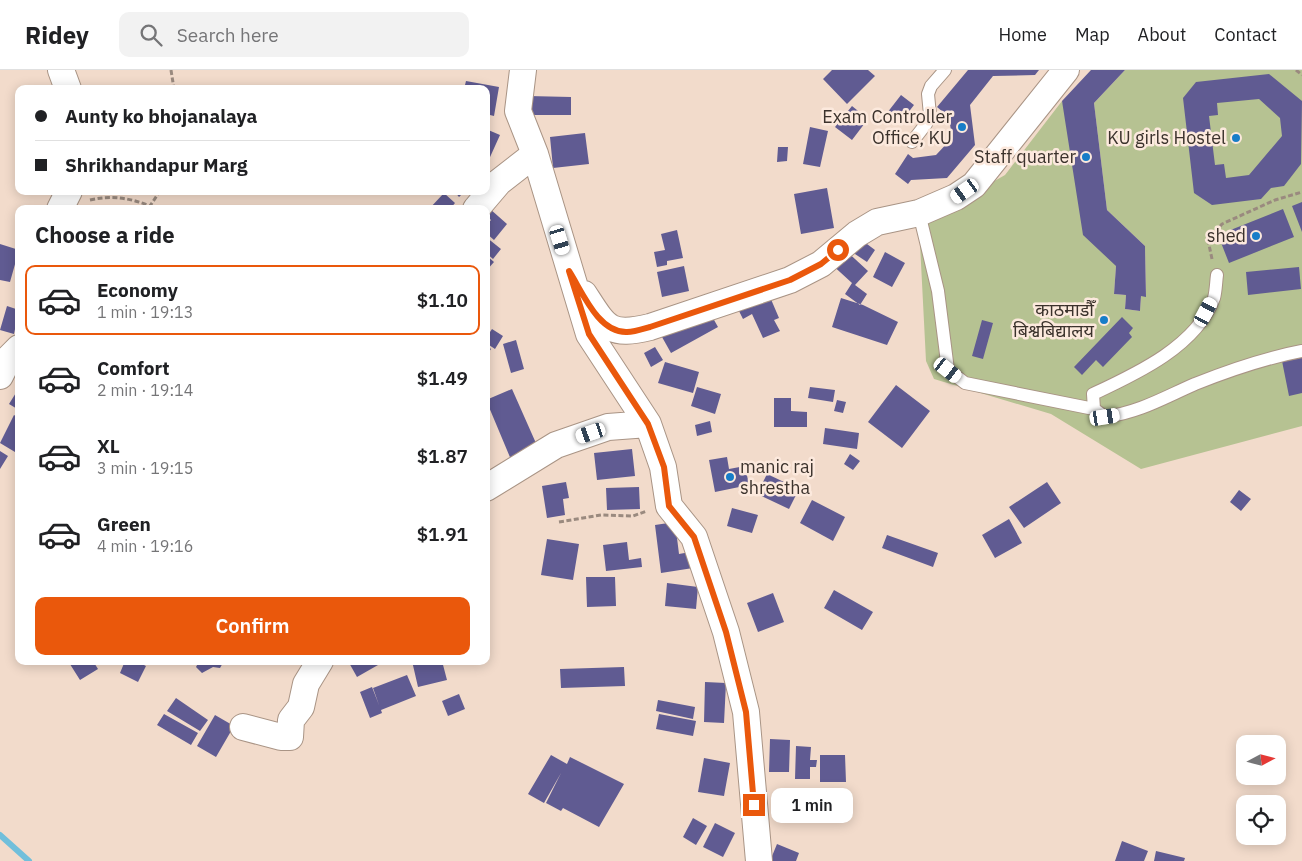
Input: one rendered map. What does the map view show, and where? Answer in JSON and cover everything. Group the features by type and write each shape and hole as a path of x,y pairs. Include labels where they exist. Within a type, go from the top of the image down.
{"street":[{"path":"61,70 67,85"},
{"path":"523,70 518,111 535,154 589,334 648,424 664,467 669,506 694,537 728,641 746,712 759,861"},
{"path":"569,271 601,320 615,331 627,332 650,327 790,280 821,264 857,234 877,222 919,213 956,197 974,185 1066,70"},
{"path":"490,193 499,182 535,154"},
{"path":"479,205 488,195"},
{"path":"66,205 78,196"},
{"path":"0,376 9,358 15,352"},
{"path":"490,486 556,445 608,427 648,424"},
{"path":"242,727 281,737 290,737 291,720 301,708 306,684 318,665"}],"lane":[{"path":"912,142 926,124 930,115 928,94 931,86 944,70"},
{"path":"919,213 938,291 948,370 965,383 1094,409 1105,417 1130,413 1195,384 1261,359 1302,351"},
{"path":"1094,409 1093,394 1130,377 1171,351 1198,327 1214,298 1217,275"}],"path":[{"path":"171,70 173,85"},
{"path":"1296,70 1302,75"},
{"path":"1217,275 1208,240 1222,224 1275,200 1302,192"},
{"path":"78,196 131,199 147,205"},
{"path":"559,522 602,515 633,516 669,506"}],"green space":[{"name":"काठमाडौँ बिश्वबिद्यालय","path":"1125,70 1302,70 1302,426 1141,469 1051,414 934,379 926,361 919,224 1005,175 1062,101 1116,266 1114,294 1126,295 1125,309 1140,311 1141,296 1146,296 1145,246 1107,210 1094,103"}],"building":[{"path":"832,70 868,70 875,76 847,104 823,79"},
{"name":"Exam Controller Office, KU","path":"968,70 1039,70 1035,75 993,76 970,105 975,145 947,178 911,180 908,184 895,174 908,154 913,158 936,155 952,138 949,117 937,107"},
{"name":"Staff quarter","path":"1091,70 1125,70 1094,103 1107,210 1145,246 1146,297 1141,296 1140,311 1125,309 1126,295 1114,294 1116,266 1083,235 1062,101"},
{"path":"1269,74 1302,101 1301,164 1284,186 1271,188 1261,199 1212,205 1194,193 1183,98 1196,82","holes":["1259,99 1280,118 1282,136 1249,175 1226,178 1224,164 1215,165 1209,116 1218,115 1217,103"]},
{"path":"466,81 488,85 465,85"},
{"path":"490,85 499,87 494,116 490,115"},
{"path":"901,95 914,105 900,123 887,113"},
{"path":"528,96 571,97 571,115 528,115"},
{"path":"852,106 868,119 852,140 835,127"},
{"path":"810,127 828,131 820,167 803,164"},
{"path":"490,131 500,135 490,157"},
{"path":"585,133 589,164 553,168 550,137"},
{"path":"778,147 788,147 787,161 777,162"},
{"path":"827,188 834,228 801,234 794,194"},
{"path":"442,195 446,195 455,203 453,205 433,205"},
{"name":"shed","path":"1302,202 1302,232 1292,206"},
{"path":"490,209 507,224 494,240 490,236"},
{"name":"shed","path":"1283,209 1294,237 1229,263 1218,235"},
{"path":"677,230 683,258 667,261 667,265 657,267 654,252 665,250 661,234"},
{"path":"859,238 875,250 867,262 849,250"},
{"path":"490,240 501,249 493,259 490,256"},
{"path":"0,244 15,249 15,264 10,282 0,280"},
{"path":"842,247 868,271 855,285 867,294 860,305 845,294 852,283 829,262"},
{"path":"885,252 905,263 892,287 873,277"},
{"path":"490,258 494,262 490,266"},
{"path":"684,266 689,291 662,297 657,272"},
{"path":"1299,267 1301,289 1248,295 1246,272"},
{"path":"767,290 779,318 774,320 780,331 763,338 752,314 743,319 738,309"},
{"path":"841,298 863,305 898,322 887,345 832,327"},
{"path":"7,306 15,309 14,334 0,330"},
{"path":"709,311 718,327 671,353 662,337"},
{"path":"1122,317 1133,328 1129,333 1132,337 1103,367 1096,360 1082,375 1074,367"},
{"path":"982,320 993,323 983,359 972,356"},
{"path":"492,329 503,336 495,349 490,346 490,332"},
{"path":"516,340 524,369 511,373 503,344"},
{"path":"655,347 663,360 651,367 644,353"},
{"path":"1302,357 1302,393 1289,396 1282,361"},
{"path":"665,362 699,372 693,393 658,383"},
{"path":"896,385 930,411 902,448 868,422"},
{"path":"697,387 721,394 715,414 691,406"},
{"path":"810,387 835,390 833,402 808,398"},
{"path":"512,389 539,450 512,462 490,410 490,398"},
{"path":"15,394 15,408 9,404"},
{"path":"774,398 791,398 791,411 807,412 807,427 774,427"},
{"path":"837,400 846,402 843,413 834,411"},
{"path":"14,415 15,452 0,443"},
{"path":"710,421 712,432 697,436 695,425"},
{"path":"825,428 859,433 857,449 823,444"},
{"path":"632,449 635,476 597,480 594,453"},
{"path":"0,451 8,456 0,469"},
{"path":"850,454 860,461 853,470 844,464"},
{"name":"manic raj shrestha","path":"727,457 729,469 745,466 749,485 715,492 709,460"},
{"path":"767,474 799,489 789,509 757,494"},
{"path":"566,482 569,498 563,499 565,515 547,518 542,486"},
{"path":"1047,482 1061,503 1024,528 1009,507"},
{"path":"639,487 640,509 607,510 606,488"},
{"path":"1239,490 1251,499 1241,511 1230,502"},
{"path":"812,500 845,517 833,541 800,523"},
{"path":"732,508 758,515 752,533 727,526"},
{"path":"1009,519 1022,543 995,558 982,535"},
{"path":"675,522 679,554 690,552 693,568 661,573 655,525"},
{"path":"887,535 938,553 933,567 882,548"},
{"path":"547,539 579,544 573,580 541,575"},
{"path":"627,542 629,560 641,558 642,567 606,571 603,545"},
{"path":"586,577 615,577 616,606 587,607"},
{"path":"667,583 698,587 696,609 665,606"},
{"path":"834,590 873,612 862,630 824,608"},
{"path":"773,593 784,622 758,632 747,603"},
{"path":"71,665 96,665 98,669 80,680"},
{"path":"123,665 146,666 138,682 120,673"},
{"path":"197,665 222,665 220,668 213,667 202,673 196,667"},
{"path":"350,665 378,665 357,677"},
{"path":"413,665 443,665 447,680 418,687"},
{"path":"624,667 625,686 561,688 560,669"},
{"path":"407,675 416,696 381,710 382,713 370,718 360,692 372,687 379,705 373,688"},
{"path":"705,682 726,683 724,723 704,722"},
{"path":"459,694 465,709 448,716 442,701"},
{"path":"176,698 208,720 200,731 167,711"},
{"path":"658,700 695,707 693,719 656,711"},
{"path":"164,714 198,733 191,745 157,725"},
{"path":"659,714 696,721 693,736 656,729"},
{"path":"215,715 234,726 216,757 197,746"},
{"path":"770,739 790,740 789,772 769,772"},
{"path":"796,746 811,747 810,760 817,760 816,767 810,767 810,779 795,779"},
{"path":"551,755 567,764 570,757 624,784 599,827 563,808 561,811 546,803 561,773 544,803 528,794"},
{"path":"820,755 845,755 846,782 820,782"},
{"path":"704,758 730,763 724,796 698,792"},
{"path":"693,818 707,826 696,845 683,837"},
{"path":"715,823 735,833 723,857 703,847"},
{"path":"1122,841 1148,851 1144,861 1115,861"},
{"path":"777,844 799,853 796,861 770,861"},
{"path":"1156,851 1185,858 1184,861 1154,861"}],"waterway":[{"path":"0,835 29,861"}],"place":[{"name":"Exam Controller Office, KU","path":"962,127"},
{"name":"KU girls Hostel","path":"1236,138"},
{"name":"Staff quarter","path":"1086,157"},
{"name":"shed","path":"1256,236"},
{"name":"काठमाडौँ बिश्वबिद्यालय","path":"1104,320"},
{"name":"manic raj shrestha","path":"730,477"}],"route":[{"path":"754,805 746,712 726,632 694,537 669,506 664,467 648,424 589,334 569,271 601,320 615,331 627,332 650,327 790,280 821,264 838,250"}]}
